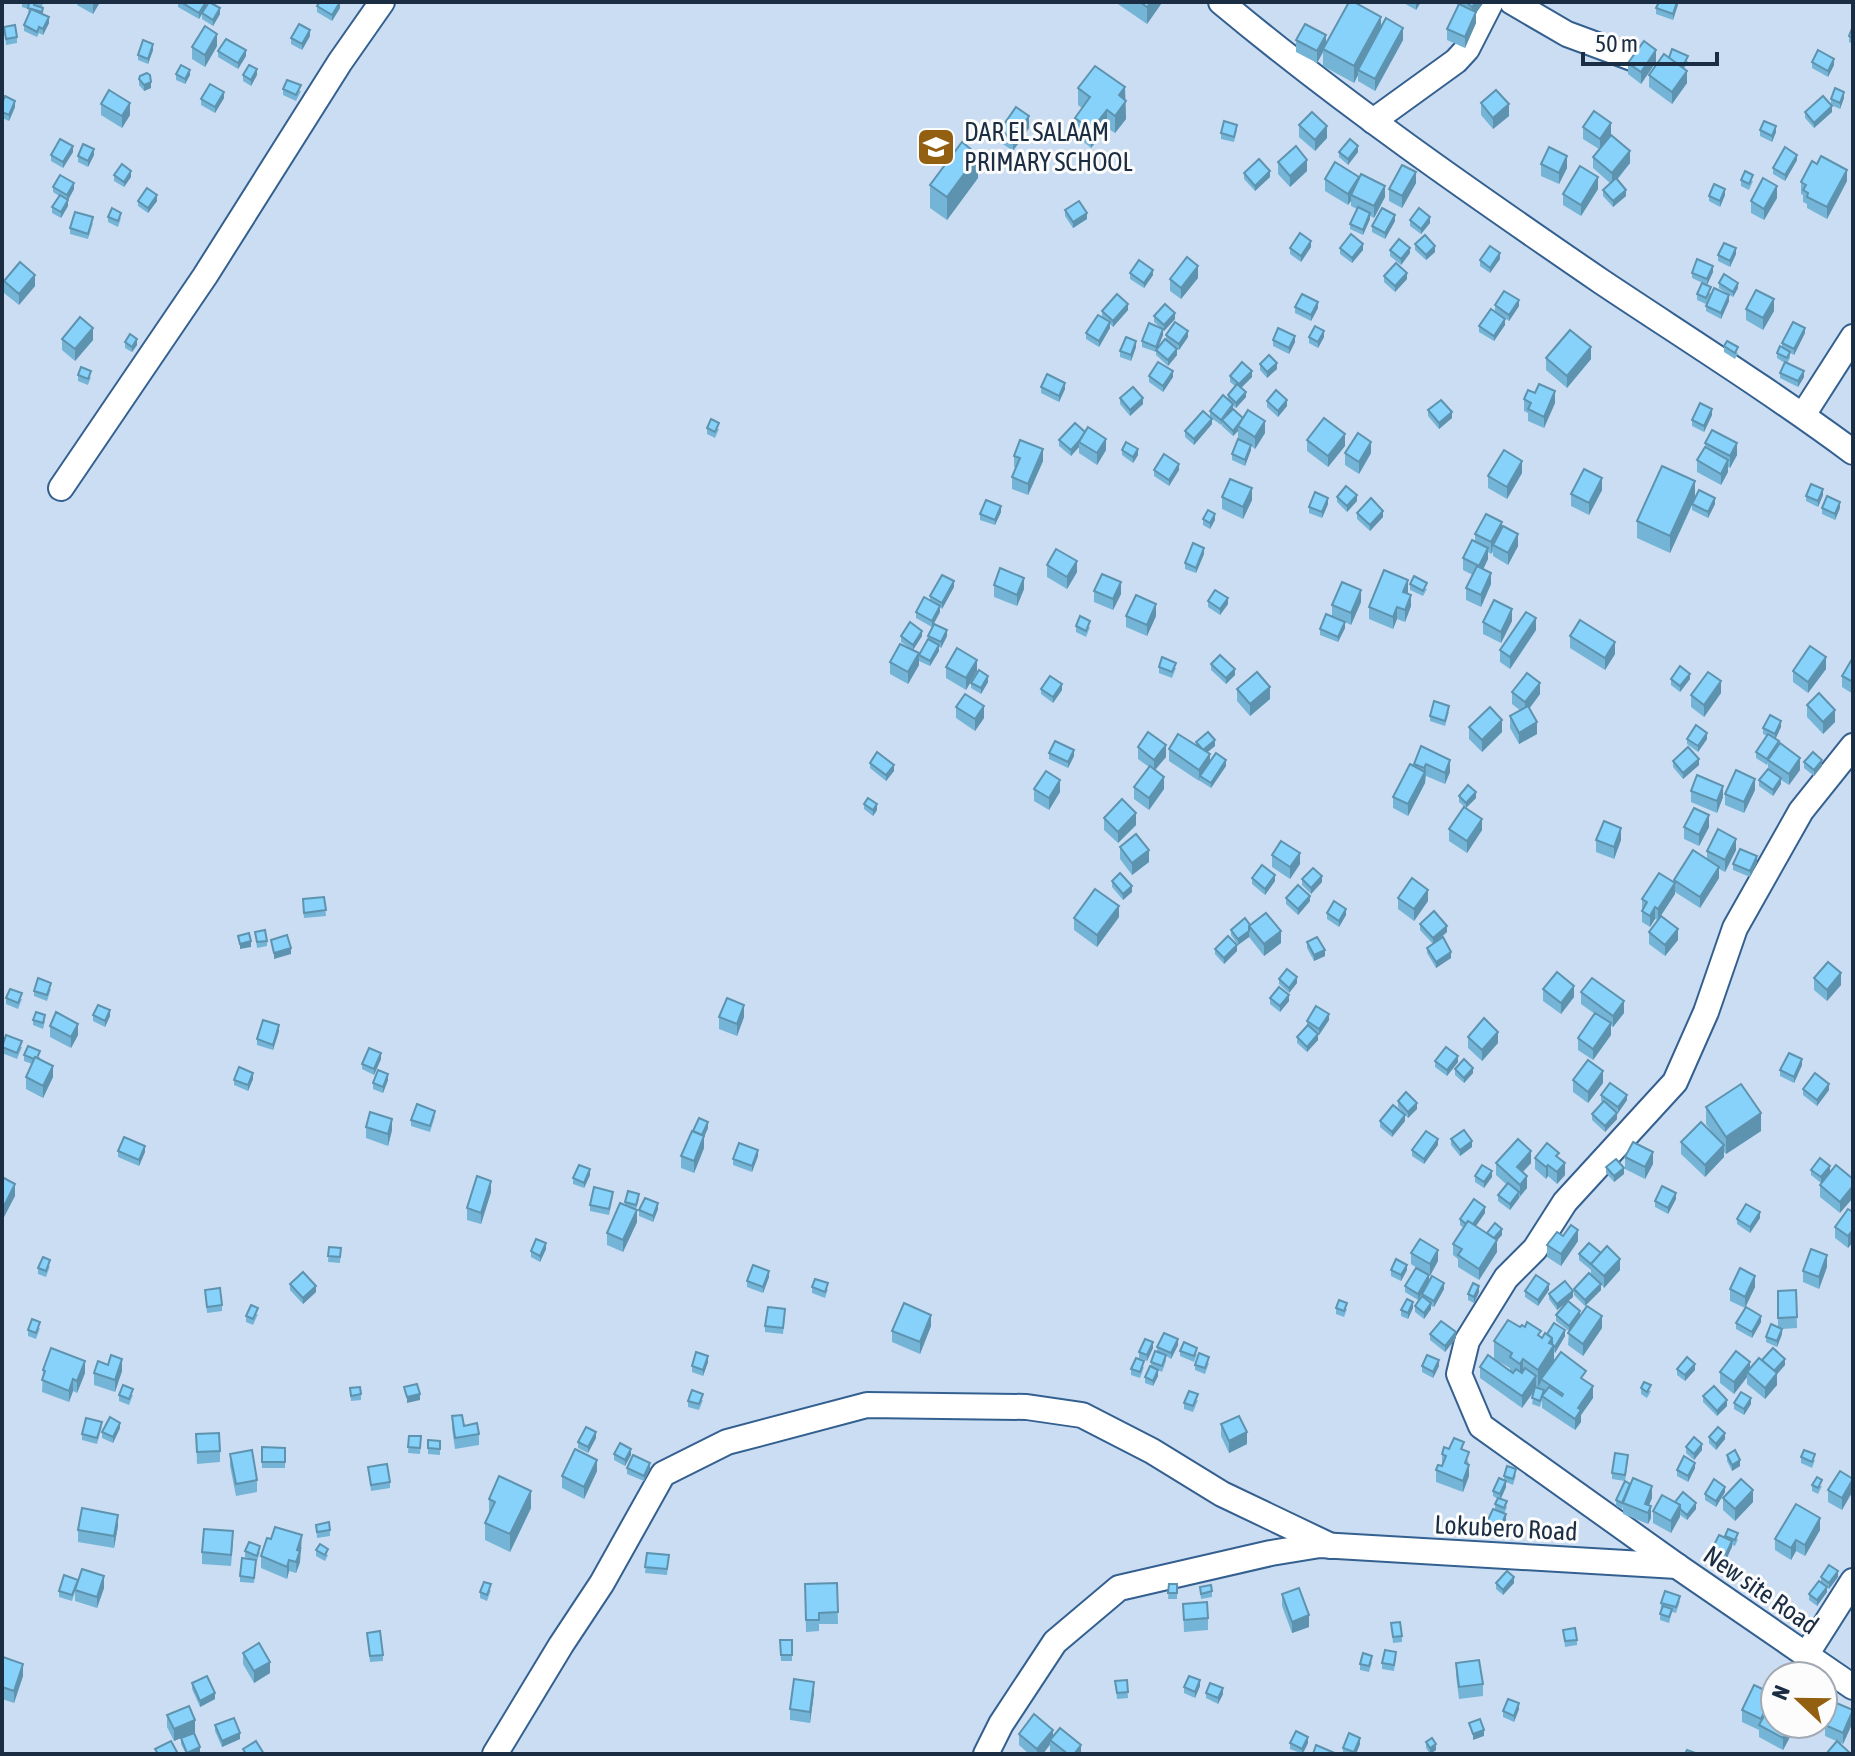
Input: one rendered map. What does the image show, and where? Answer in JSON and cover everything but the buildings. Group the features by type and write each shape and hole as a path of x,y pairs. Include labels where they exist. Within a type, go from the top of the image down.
{"street":[{"path":"61,488 205,276 340,62 382,2"},
{"path":"1221,2 1408,147 1853,452"},
{"path":"1373,121 1456,61 1467,49 1491,2"},
{"path":"1512,2 1567,34 1632,58"},
{"path":"1803,415 1853,337"},
{"name":"New site Road","path":"1853,746 1801,811 1735,928 1706,1012 1675,1082 1565,1202 1535,1249 1506,1278 1467,1341 1459,1374 1481,1426 1853,1687"},
{"path":"495,1754 602,1583 663,1474 727,1442 867,1405 1027,1407 1082,1415 1152,1451 1222,1494 1331,1546"},
{"path":"986,1754 1001,1724 1055,1642 1119,1588 1271,1553 1331,1546"},
{"name":"Lokubero Road","path":"1331,1546 1677,1566"},
{"path":"1806,1655 1853,1581"}],"place":[{"name":"DAR EL SALAAM PRIMARY SCHOOL","path":"936,147"}]}
